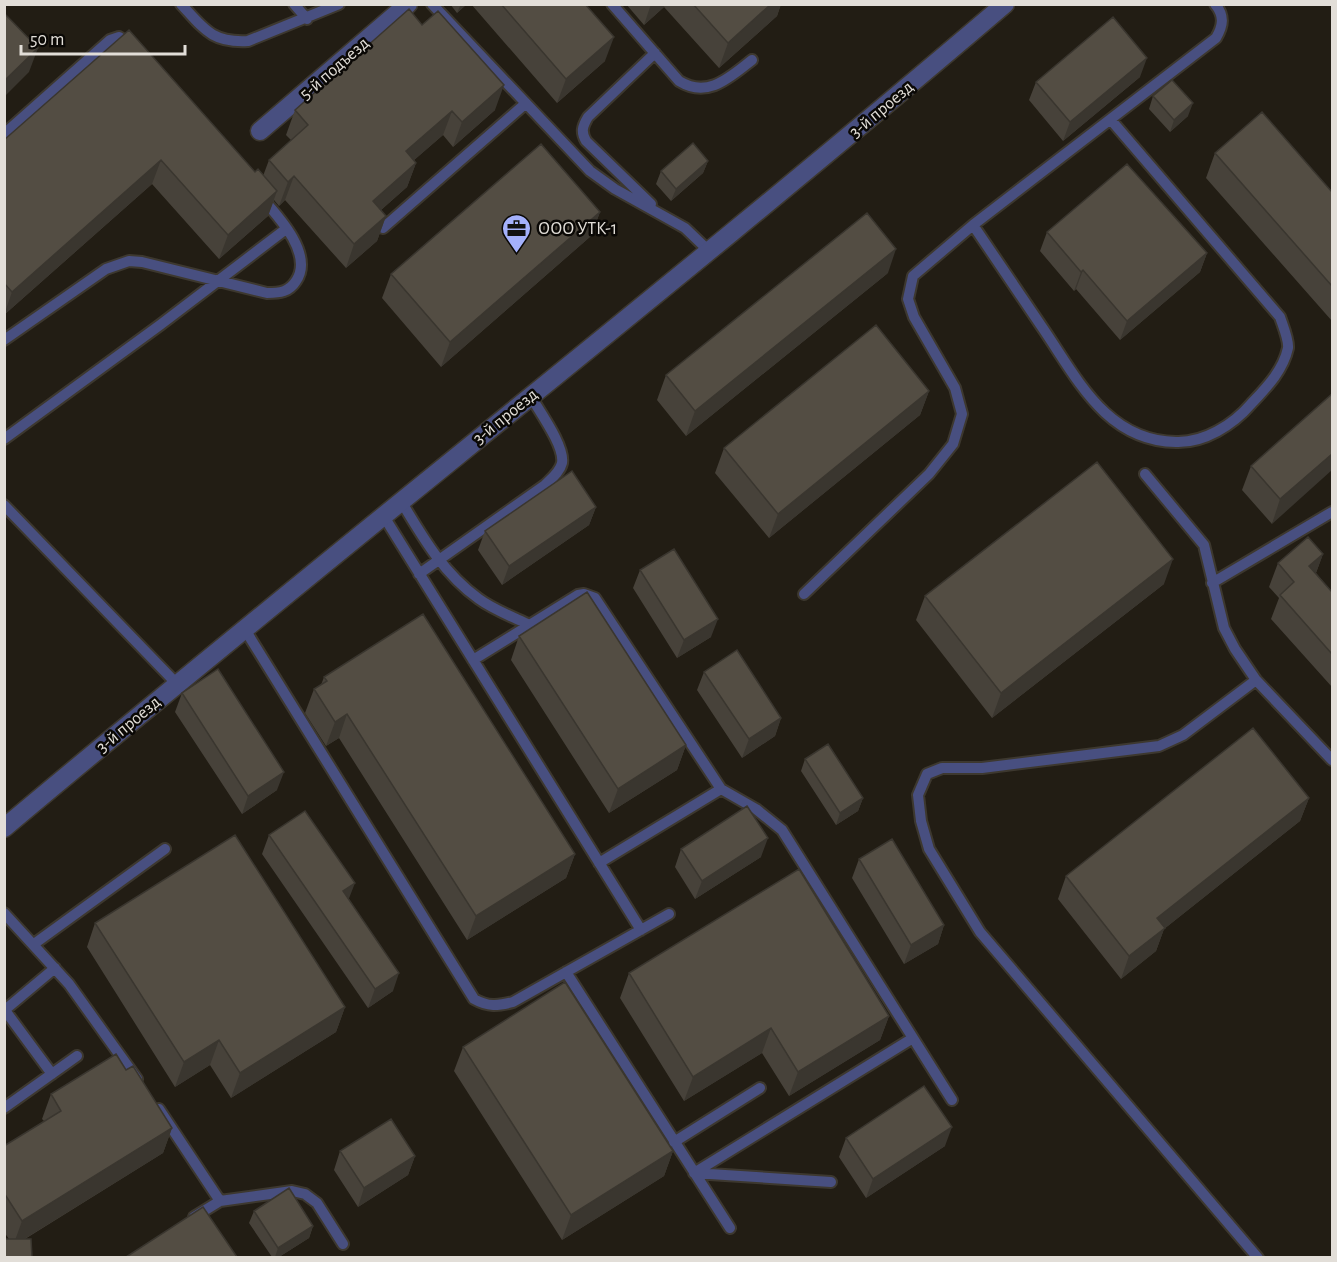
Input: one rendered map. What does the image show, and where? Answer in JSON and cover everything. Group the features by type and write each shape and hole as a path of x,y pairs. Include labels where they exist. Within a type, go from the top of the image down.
{"street":[{"name":"5-й подъезд","path":"260,131 408,4"},
{"name":"3-й проезд","path":"4,828 176,683 709,251 1005,4"}],"lane":[{"path":"181,4 209,34 232,42 248,41 307,19 339,4"},
{"path":"294,4 307,19"},
{"path":"432,4 590,171 615,189 685,228 709,251"},
{"path":"612,4 679,81 698,89 726,80 752,60"},
{"path":"804,594 929,474 952,444 962,414 955,388 915,317 908,300 913,276 973,225 1216,38 1222,28 1222,19 1215,4"},
{"path":"4,134 110,40 119,37 128,42 136,51"},
{"path":"655,53 588,117 582,126 582,134 586,141 661,213"},
{"path":"383,228 525,104"},
{"path":"973,225 1088,395 1113,420 1132,433 1158,442 1191,442 1214,433 1244,412 1275,377 1288,346 1280,317 1111,120"},
{"path":"4,340 106,269 129,261 142,262 267,293 285,292 300,274 302,262 298,249 286,229 256,190"},
{"path":"4,440 286,229"},
{"path":"419,574 556,475 562,465 562,452 531,395"},
{"path":"1145,474 1204,545 1224,628 1235,649 1256,680 1332,760"},
{"path":"401,501 438,560 460,584 479,599 530,625"},
{"path":"4,505 176,683"},
{"path":"1212,584 1332,512"},
{"path":"383,515 641,930"},
{"path":"473,660 578,595 590,595 595,598 721,789 756,809 782,830 952,1100"},
{"path":"244,628 474,999 484,1005 500,1006 513,1002 669,914"},
{"path":"1256,680 1183,735 1159,746 982,768 942,768 927,774 918,795 921,821 929,849 980,932 1251,1252 1258,1257"},
{"path":"599,863 721,789"},
{"path":"34,944 165,849"},
{"path":"4,913 69,984 145,1090"},
{"path":"52,1074 5,1009 55,968"},
{"path":"566,972 730,1228"},
{"path":"694,1173 913,1038"},
{"path":"4,1108 77,1056"},
{"path":"674,1142 760,1088"},
{"path":"152,1100 220,1201"},
{"path":"694,1173 831,1182"},
{"path":"183,1224 220,1201 292,1191 305,1194 316,1203 343,1244"}],"building":[{"path":"501,4 585,4 614,37 566,79"},
{"path":"693,4 771,4 728,43"},
{"path":"409,9 422,25 438,11 504,85 462,122 452,111 406,151 416,163 373,201 386,216 354,244 294,176 288,182 269,160 308,125 295,110"},
{"path":"4,13 38,48 4,81"},
{"path":"1113,17 1147,58 1070,122 1036,82"},
{"path":"129,30 255,172 258,169 277,191 228,235 161,160 12,292 4,283 4,140"},
{"path":"1172,80 1193,103 1174,120 1153,96"},
{"path":"1262,112 1332,192 1332,286 1215,153"},
{"path":"693,143 708,161 676,189 661,171"},
{"path":"541,144 600,212 450,342 391,274"},
{"path":"1127,164 1207,253 1127,321 1047,232"},
{"path":"867,213 896,249 695,411 666,375"},
{"path":"876,325 929,391 778,514 724,448"},
{"path":"1332,394 1332,454 1280,499 1251,466"},
{"path":"1097,462 1173,559 1001,693 925,596"},
{"path":"572,471 596,507 509,566 485,531"},
{"path":"1308,537 1323,554 1309,566 1332,592 1332,654 1280,595 1294,582 1278,563"},
{"path":"674,549 718,619 684,640 640,570"},
{"path":"587,592 686,745 618,789 519,636"},
{"path":"423,614 575,854 476,916 347,714 335,722 314,689 327,681 324,677"},
{"path":"737,650 781,718 749,739 704,672"},
{"path":"218,669 284,772 248,796 182,693"},
{"path":"1253,728 1309,798 1157,918 1165,928 1129,956 1066,876"},
{"path":"828,744 863,798 840,813 805,759"},
{"path":"747,806 768,838 702,881 681,849"},
{"path":"305,811 355,883 343,891 399,973 375,989 269,835"},
{"path":"235,835 345,1007 240,1073 219,1040 184,1062 95,923"},
{"path":"892,839 944,925 911,945 859,859"},
{"path":"799,869 889,1016 798,1072 771,1028 693,1077 629,973"},
{"path":"565,982 673,1151 571,1215 463,1047"},
{"path":"116,1054 126,1070 133,1066 172,1128 22,1221 4,1193 4,1146 61,1111 51,1094"},
{"path":"924,1086 952,1127 873,1179 846,1138"},
{"path":"391,1119 415,1156 364,1188 340,1151"},
{"path":"289,1188 313,1226 278,1248 254,1211"},
{"path":"203,1207 237,1257 126,1257"},
{"path":"4,1239 31,1239 32,1257 4,1257"}],"place":[{"name":"ООО УТК-1","path":"517,254"}]}
